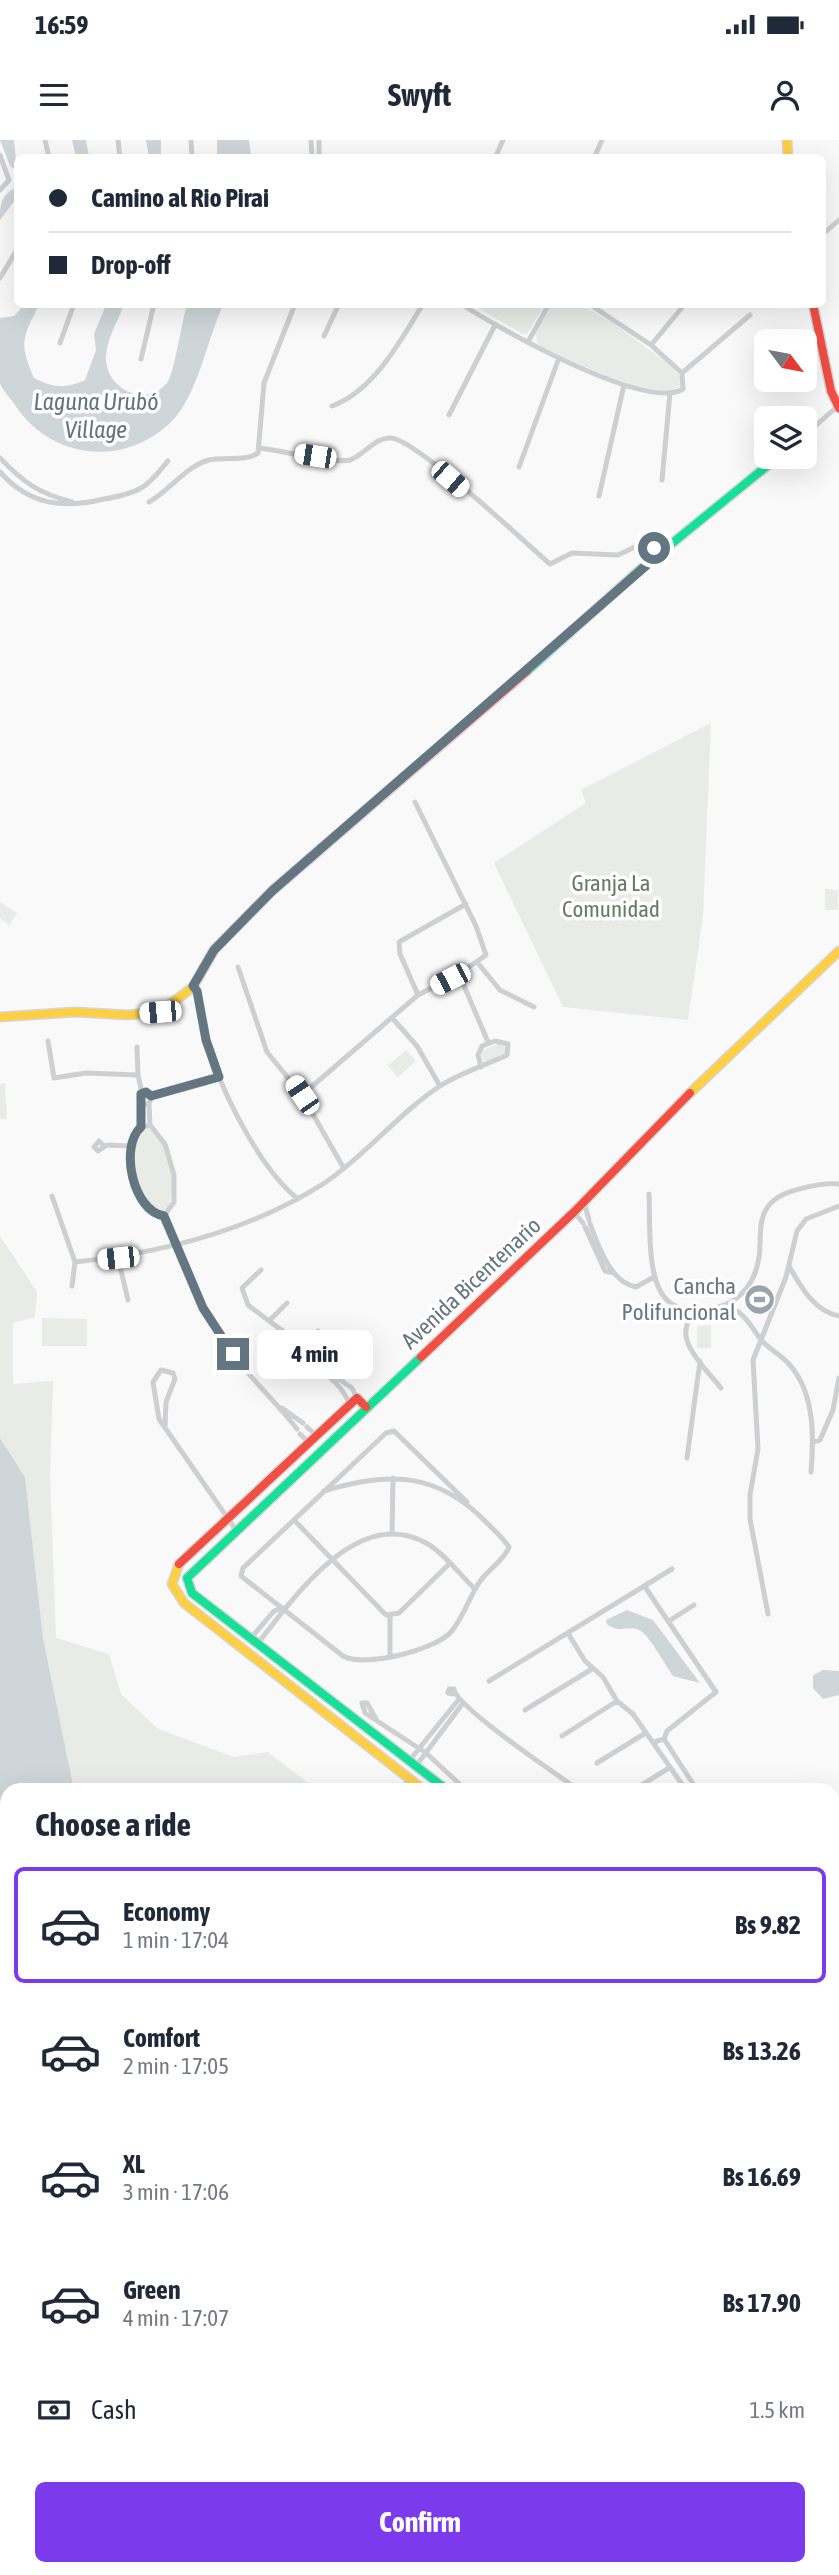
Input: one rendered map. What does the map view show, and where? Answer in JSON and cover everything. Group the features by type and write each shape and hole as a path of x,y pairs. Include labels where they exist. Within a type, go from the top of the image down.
{"street":[{"path":"0,155 9,180"},
{"path":"9,180 14,181"},
{"path":"0,190 9,180"},
{"path":"0,278 14,255"},
{"path":"60,343 73,308"},
{"path":"141,359 153,308"},
{"path":"149,502 163,494 189,470 207,460 252,457 260,448 264,383 293,308"},
{"path":"324,336 337,308"},
{"path":"332,406 343,402 373,375 388,358 420,308"},
{"path":"467,308 495,326 559,358 624,385 670,393 683,389 682,373 651,345 595,308"},
{"path":"528,342 547,308"},
{"path":"651,345 682,308"},
{"path":"814,308 831,391 838,406 817,424"},
{"path":"682,373 750,316"},
{"path":"449,415 495,326"},
{"path":"519,467 559,358"},
{"path":"598,496 624,385"},
{"path":"662,480 670,393"},
{"path":"260,448 347,461 364,453 373,443 390,438 406,443 434,464 550,564 572,553 618,555 639,545 664,550"},
{"path":"0,458 27,484 44,494 82,505"},
{"path":"0,472 11,485 34,499 50,504 82,505 142,488 169,461"},
{"path":"0,1017 75,1012 128,1015 160,1012 194,987 214,950 272,891 664,550 763,469"},
{"path":"302,1095 418,995 459,974 477,962 486,951 466,904 415,802"},
{"path":"418,995 400,954 399,942 466,904"},
{"name":"Avenida Bicentenario","path":"192,1592 187,1582 190,1575 366,1407 584,1220 584,1202 646,1136 839,951"},
{"path":"477,962 500,990 534,1007"},
{"path":"238,967 267,1052 302,1095 343,1167"},
{"path":"459,974 488,1042"},
{"path":"194,987 219,1077 257,1147 287,1191 298,1199"},
{"path":"393,1019 417,1046 440,1086"},
{"path":"48,1041 54,1078 86,1073 138,1075"},
{"path":"75,1262 118,1258 177,1245 298,1199 343,1167 440,1086 481,1067 509,1051 503,1041 488,1042 478,1055 481,1067"},
{"path":"136,1047 142,1093 139,1101 141,1127"},
{"path":"139,1101 144,1104 150,1099 219,1077"},
{"path":"142,1093 150,1099"},
{"path":"150,1099 150,1125 165,1144 174,1175 173,1202 164,1216"},
{"path":"150,1125 135,1132 130,1146 131,1167 144,1206 155,1215 164,1216"},
{"path":"104,1146 130,1146"},
{"path":"649,1194 654,1276 658,1292 676,1307 699,1311 728,1306 744,1293 754,1276 762,1220 772,1202 781,1196 839,1184"},
{"path":"280,1207 287,1191"},
{"path":"52,1196 75,1262 72,1286"},
{"path":"768,1614 750,1519 750,1495 758,1449 751,1374 760,1338 783,1289 792,1245 806,1219 839,1206"},
{"path":"164,1216 203,1308 223,1341 308,1442 322,1449"},
{"path":"584,1220 614,1273 627,1285 636,1287 654,1276"},
{"path":"118,1258 128,1300"},
{"path":"789,1266 801,1287 821,1309 839,1316"},
{"path":"261,1270 245,1283 242,1293 248,1305 303,1348 317,1364 352,1388 353,1401"},
{"path":"783,1289 791,1285 801,1287"},
{"path":"270,1320 287,1303"},
{"path":"728,1306 747,1317 760,1338 790,1365 800,1379 806,1396 814,1442 811,1472"},
{"path":"699,1311 688,1321 685,1337 722,1388"},
{"path":"282,1331 292,1348 346,1393 359,1414"},
{"path":"303,1348 318,1331"},
{"path":"687,1458 700,1361"},
{"path":"165,1426 166,1402 175,1380 173,1373 161,1370 153,1382 156,1411 165,1426 236,1530"},
{"path":"814,1442 820,1440 833,1410 839,1378"},
{"path":"353,1401 366,1407"},
{"path":"353,1401 179,1564 174,1572 175,1594 414,1783"},
{"path":"282,1408 316,1435 322,1449"},
{"path":"394,1431 467,1502 509,1547 475,1589 456,1625 441,1641 390,1656 349,1660 241,1576 243,1568 386,1433 394,1431"},
{"path":"392,1533 393,1478"},
{"path":"324,1491 366,1479 393,1478 430,1484 467,1502"},
{"path":"294,1520 331,1561 382,1612 390,1616 399,1613 449,1564"},
{"path":"254,1640 331,1561 361,1540 392,1533 428,1544 475,1589"},
{"path":"489,1681 569,1635 672,1569"},
{"path":"645,1587 716,1692 667,1731 664,1739"},
{"path":"184,1603 192,1592 438,1783"},
{"path":"669,1621 694,1605"},
{"path":"390,1616 390,1656"},
{"path":"221,1632 222,1624 230,1621"},
{"path":"569,1635 592,1669 603,1677 617,1702 633,1714 644,1734 654,1742 681,1783"},
{"path":"280,1679 289,1667"},
{"path":"525,1710 592,1669"},
{"path":"454,1694 570,1783"},
{"path":"413,1763 461,1701"},
{"path":"562,1736 617,1702"},
{"path":"376,1719 423,1751 458,1783"},
{"path":"597,1763 644,1734"},
{"path":"654,1742 664,1739"},
{"path":"664,1739 692,1783"},
{"path":"645,1783 669,1768"},
{"path":"406,1783 409,1779"}],"green space":[{"path":"478,308 542,308 527,334"},
{"path":"550,308 586,308 610,321 669,364 681,377 681,386 669,390 652,389 610,377 537,344 536,333"},
{"name":"Granja La Comunidad","path":"711,723 703,916 688,1020 563,1007 494,863 586,803 581,790"},
{"path":"825,889 838,890 838,910 825,910"},
{"path":"0,902 17,913 9,925 0,918"},
{"path":"500,1043 506,1047 505,1052 488,1062 482,1060 481,1051"},
{"path":"406,1050 416,1061 398,1077 388,1066"},
{"path":"5,1083 7,1119 0,1119 0,1084"},
{"path":"147,1128 162,1143 170,1165 170,1201 167,1211 161,1213 145,1201 136,1180 134,1157 137,1136"},
{"path":"0,1236 37,1292 35,1317 13,1323 13,1384 53,1381 50,1475 56,1638 109,1654 121,1694 158,1729 234,1757 268,1752 308,1783 73,1783 43,1638 25,1477 0,1438"},
{"name":"Cancha Polifuncional","path":"760,1283 772,1291 757,1314 745,1306"},
{"path":"42,1318 87,1319 87,1346 42,1346"},
{"name":"Cancha Polifuncional","path":"711,1325 711,1348 697,1348 697,1326"}],"water":[{"path":"0,140 14,140 14,169 10,166"},
{"path":"72,140 86,140 88,154 75,154"},
{"path":"146,140 161,140 161,154 148,154"},
{"path":"217,140 249,140 251,154 217,154"},
{"path":"14,189 14,202 0,220 2,200"},
{"name":"Laguna Urubó Village","path":"21,308 38,308 24,341 26,356 34,378 60,386 85,380 96,350 94,334 105,308 123,308 108,343 107,367 119,385 128,391 148,394 158,391 170,378 186,308 222,308 195,382 181,410 153,436 133,446 111,451 68,447 48,437 30,423 1,386 0,318 14,316"},
{"path":"0,1438 25,1477 43,1638 73,1783 0,1783"},
{"path":"627,1610 653,1620 700,1683 673,1676 652,1643 639,1630 619,1629 607,1624 606,1620"},
{"path":"823,1670 839,1671 839,1695 823,1699 813,1688 813,1675"}],"traffic: fast":[{"path":"527,671 643,567 763,469"},
{"path":"421,1357 187,1578 192,1593 438,1783"}],"traffic: slow":[{"path":"787,140 788,154"},
{"path":"0,1017 75,1012 128,1015 160,1012 193,987 214,950 272,891 309,859"},
{"path":"690,1093 839,951"},
{"path":"179,1564 172,1584 184,1603 415,1783"}],"traffic: jam":[{"path":"814,308 831,391 839,408"},
{"path":"309,859 527,671"},
{"path":"421,1357 574,1212 690,1093"},
{"path":"179,1564 357,1398 366,1407"}],"place":[{"name":"Cancha Polifuncional","path":"759,1299"}],"route":[{"path":"233,1354 203,1308 164,1216 155,1215 144,1206 131,1167 130,1146 135,1132 141,1127 141,1094 146,1092 151,1096 219,1077 206,1040 197,991 193,986 214,950 272,891 358,813 593,614 664,550 654,548"}]}
